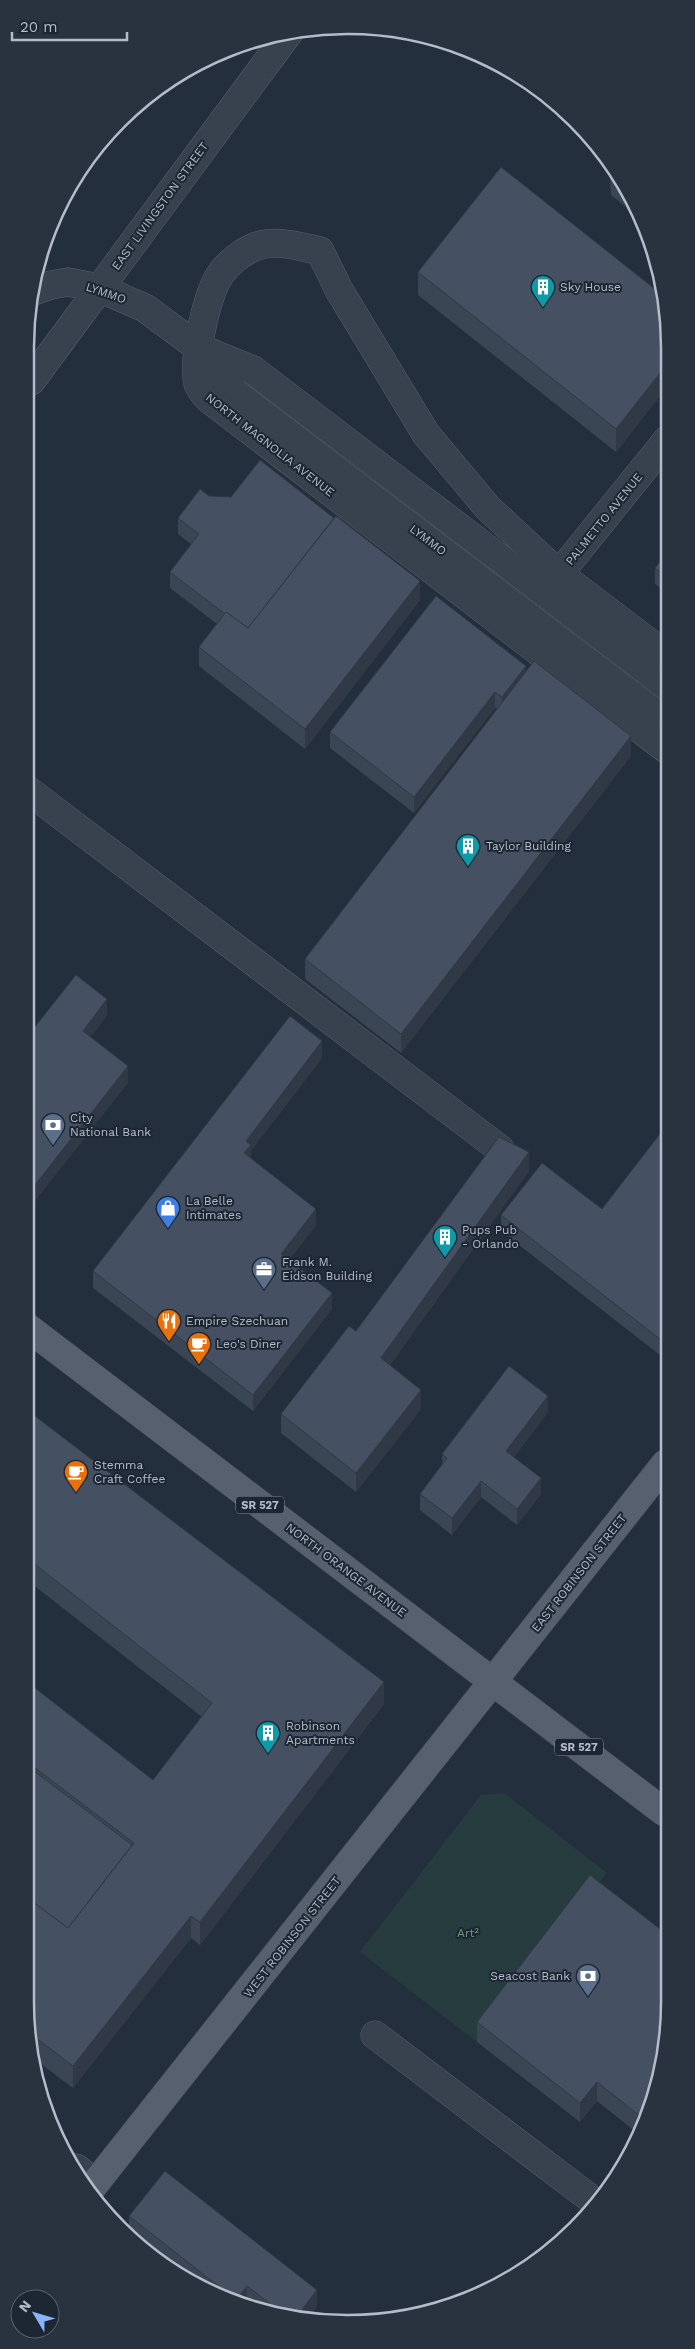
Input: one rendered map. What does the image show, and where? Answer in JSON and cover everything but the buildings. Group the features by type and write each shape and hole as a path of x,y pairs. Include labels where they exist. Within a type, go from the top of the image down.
{"main road":[{"name":"NORTH ORANGE AVENUE","path":"34,1332 661,1810"},
{"name":"EAST ROBINSON STREET","path":"493,1682 661,1469"},
{"name":"WEST ROBINSON STREET","path":"89,2178 493,1682"}],"street":[{"name":"EAST LIVINGSTON STREET","path":"34,377 283,41"},
{"name":"NORTH MAGNOLIA AVENUE","path":"661,651 559,574 488,508 426,434 346,302 320,251 277,242 252,247 236,258 222,272 210,293 199,348 198,384 209,399 661,745"},
{"name":"LYMMO","path":"39,289 68,282 100,288 145,308 199,348 253,370 661,682"},
{"name":"LYMMO","path":"199,348 235,393 661,718"},
{"name":"PALMETTO AVENUE","path":"559,574 661,447"},
{"path":"34,795 500,1149"},
{"path":"375,2035 591,2199"}],"green space":[{"name":"Art²","path":"504,1793 607,1873 477,2042 360,1952 481,1795"}],"place":[{"name":"Sky House","path":"543,308"},
{"name":"Taylor Building","path":"468,867"},
{"name":"City National Bank","path":"53,1146"},
{"name":"La Belle Intimates","path":"168,1229"},
{"name":"Pups Pub - Orlando","path":"445,1258"},
{"name":"Frank M. Eidson Building","path":"264,1290"},
{"name":"Empire Szechuan","path":"169,1342"},
{"name":"Leo's Diner","path":"199,1365"},
{"name":"Stemma Craft Coffee","path":"76,1493"},
{"name":"Robinson Apartments","path":"268,1754"},
{"name":"Seacost Bank","path":"588,1997"}]}
